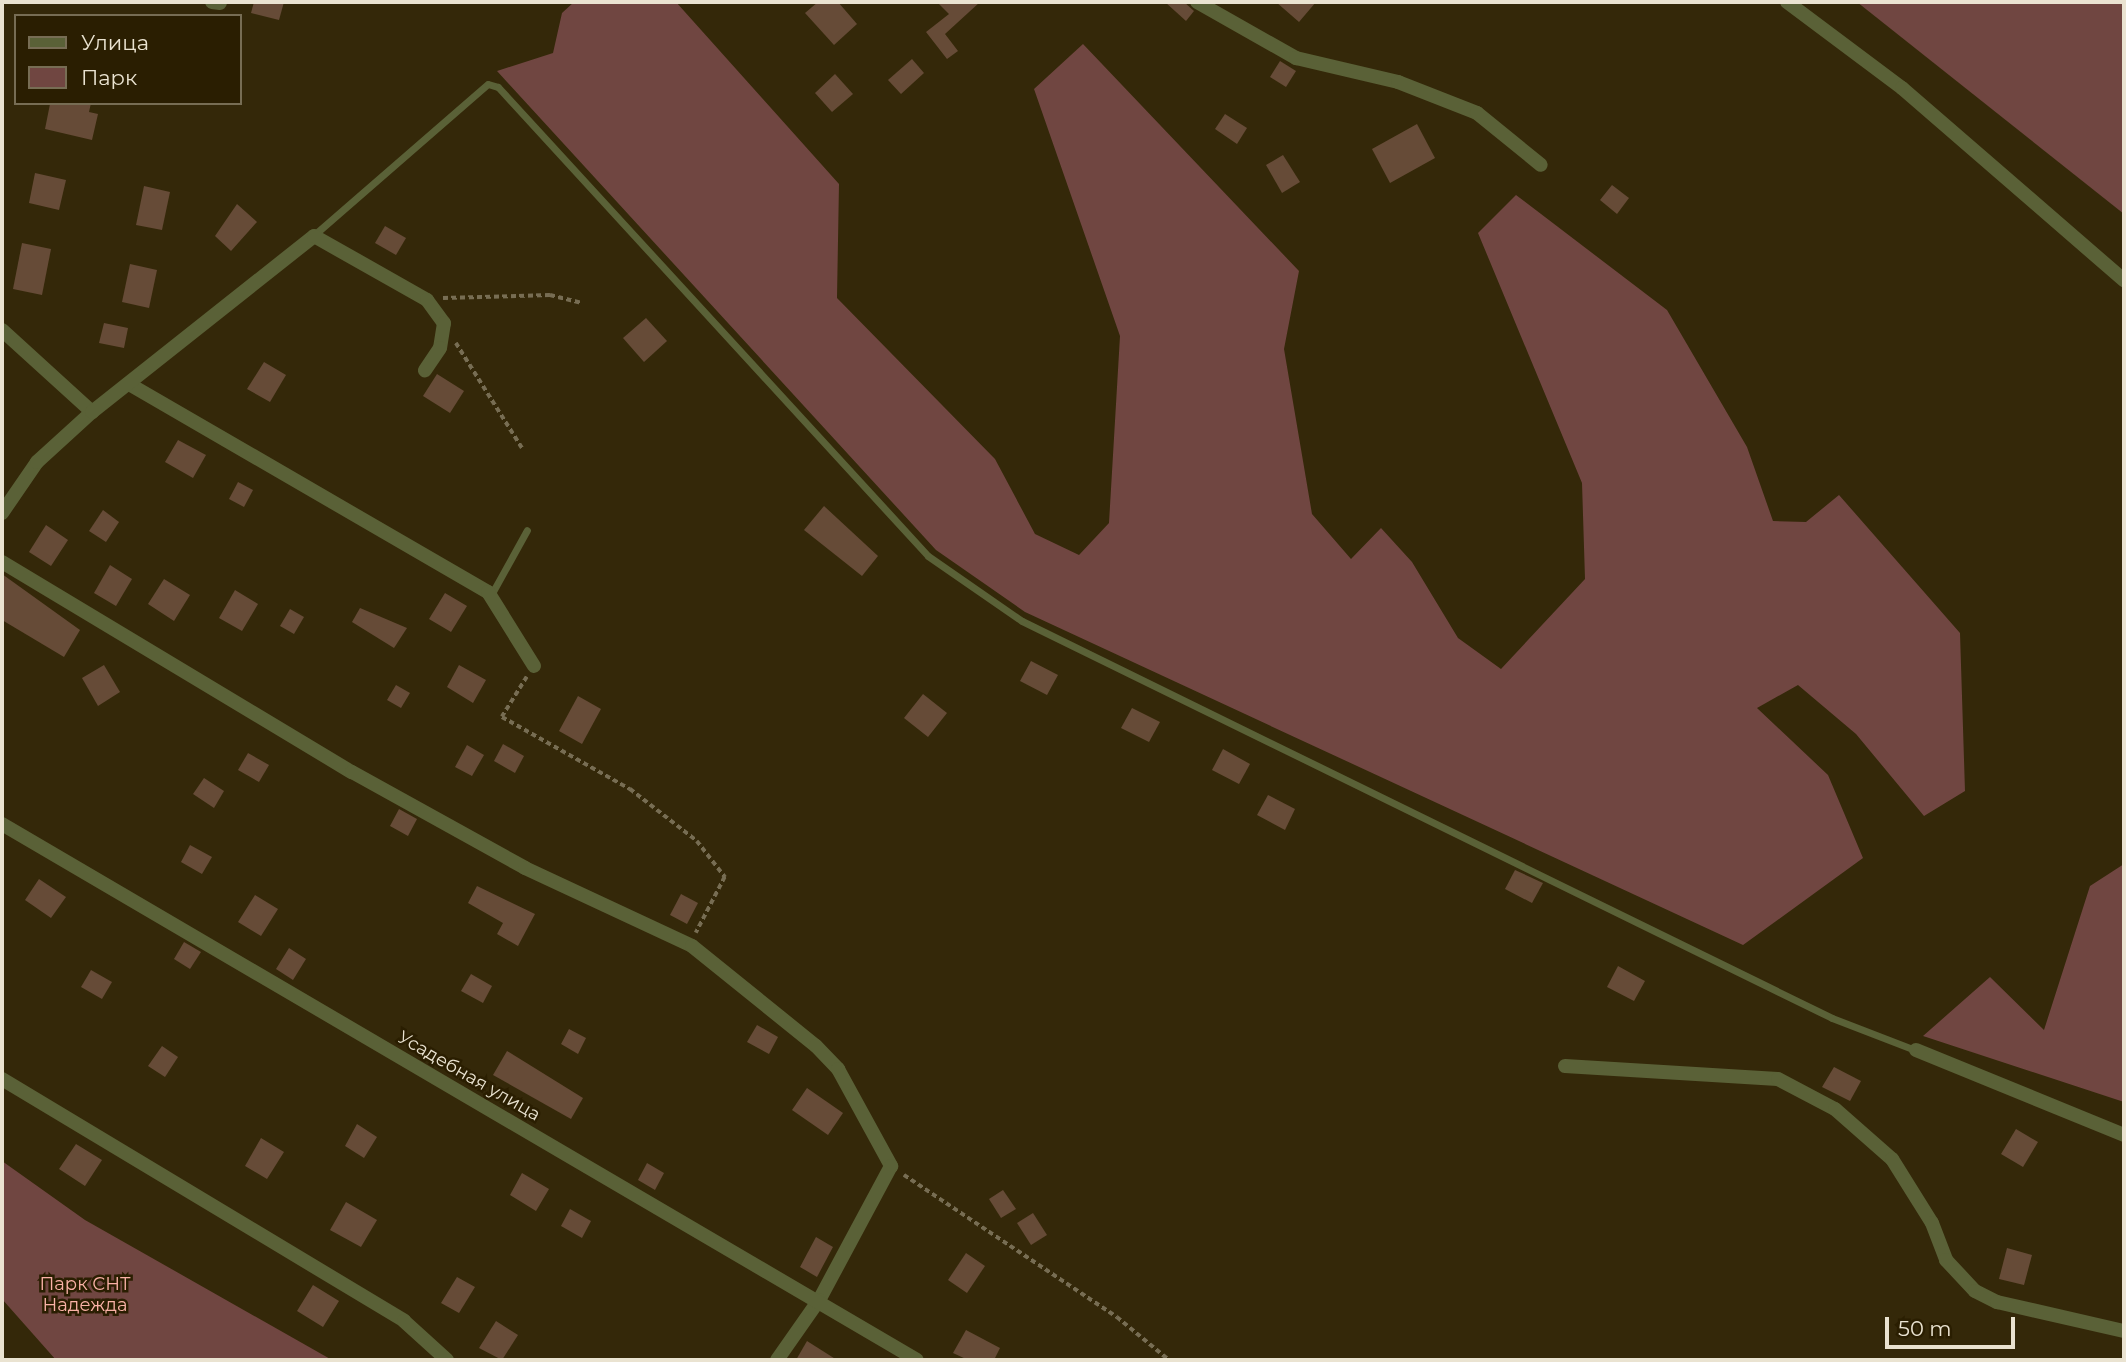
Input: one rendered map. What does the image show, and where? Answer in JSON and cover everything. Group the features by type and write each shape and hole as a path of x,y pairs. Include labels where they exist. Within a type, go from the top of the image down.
{"street":[{"path":"1196,2 1296,58 1398,82 1477,113 1541,165"},
{"path":"1787,2 1902,88 2124,280"},
{"path":"2,513 37,462 92,412 314,236 427,300 444,323 440,348 425,370"},
{"path":"2,330 92,412"},
{"path":"129,384 491,596 534,666"},
{"path":"2,562 352,772 525,868 687,943 838,1069 891,1166 819,1300 777,1360"},
{"name":"Усадебная улица","path":"2,824 819,1300 916,1360"},
{"path":"1916,1050 2124,1135"},
{"path":"1565,1066 1778,1079 1835,1109 1892,1159 1932,1223 1946,1260 1975,1291 1997,1302 2124,1331"},
{"path":"2,1079 404,1321 447,1360"}],"lane":[{"path":"314,236 488,84 498,87 928,556 1022,621 1832,1018 1916,1050"},
{"path":"491,596 527,530"}],"path":[{"path":"427,300 467,293 550,295 582,303"},
{"path":"444,323 522,448"},
{"path":"534,666 502,717 630,789 697,841 725,877 687,943"},
{"path":"891,1166 1117,1317 1169,1360"}],"green space":[{"path":"574,2 676,2 839,184 837,298 995,459 1035,534 1079,555 1109,523 1120,336 1034,89 1083,44 1299,271 1284,349 1312,514 1351,559 1381,528 1412,562 1458,638 1501,669 1585,579 1582,483 1478,233 1516,195 1667,310 1747,447 1773,521 1806,522 1839,495 1960,633 1965,791 1924,816 1856,734 1798,685 1757,708 1828,775 1863,858 1743,945 1025,612 936,550 497,71 553,53 562,13"},
{"path":"1857,2 2124,2 2124,214"},
{"path":"2124,864 2124,1102 1923,1036 1990,977 2044,1030 2090,886"},
{"name":"Парк СНТ Надежда","path":"2,1161 85,1220 332,1360 56,1360 2,1299"}],"building":[{"path":"254,2 284,2 279,20 251,13"},
{"path":"818,2 838,2 857,24 834,45 805,13"},
{"path":"937,2 980,2 945,34 958,51 947,59 926,32 949,14"},
{"path":"1165,2 1184,2 1194,11 1186,21"},
{"path":"1276,2 1316,2 1299,22"},
{"path":"912,59 924,73 901,94 888,80"},
{"path":"1280,61 1296,71 1286,87 1270,77"},
{"path":"835,74 853,94 832,112 815,93"},
{"path":"50,105 91,105 89,112 98,114 92,140 45,129"},
{"path":"1225,114 1247,128 1237,144 1215,129"},
{"path":"1417,124 1435,158 1390,183 1372,149"},
{"path":"1283,155 1300,182 1282,193 1266,165"},
{"path":"35,173 66,180 59,210 29,203"},
{"path":"1612,185 1629,198 1617,214 1600,200"},
{"path":"144,186 170,192 162,230 136,225"},
{"path":"237,204 257,222 231,251 215,236"},
{"path":"385,226 406,238 396,255 375,243"},
{"path":"22,243 51,249 42,295 13,289"},
{"path":"130,264 157,270 149,308 122,302"},
{"path":"646,318 667,341 644,362 623,338"},
{"path":"104,323 128,328 124,348 99,343"},
{"path":"264,362 286,375 270,402 247,389"},
{"path":"437,374 464,391 450,413 423,396"},
{"path":"178,440 206,455 193,478 165,462"},
{"path":"238,482 253,490 244,507 229,499"},
{"path":"824,506 878,556 862,576 804,530"},
{"path":"103,510 119,522 106,542 89,531"},
{"path":"46,525 68,540 51,566 29,552"},
{"path":"110,565 132,579 116,606 94,593"},
{"path":"2,574 80,630 64,657 2,620"},
{"path":"164,579 190,595 174,621 148,604"},
{"path":"235,590 258,604 242,631 219,618"},
{"path":"445,593 467,606 451,632 429,619"},
{"path":"360,608 407,628 394,648 352,622"},
{"path":"290,609 304,617 294,634 280,626"},
{"path":"1031,661 1058,675 1047,695 1020,681"},
{"path":"104,665 120,692 98,706 82,678"},
{"path":"459,665 486,680 473,703 447,687"},
{"path":"396,685 410,693 401,708 387,700"},
{"path":"923,694 947,713 928,737 904,718"},
{"path":"578,696 601,709 582,744 559,731"},
{"path":"1132,708 1160,722 1149,742 1121,728"},
{"path":"503,744 524,756 515,773 494,761"},
{"path":"467,745 484,755 472,776 455,767"},
{"path":"1223,749 1250,764 1239,784 1212,770"},
{"path":"248,753 269,765 259,782 238,770"},
{"path":"204,778 224,791 214,808 193,794"},
{"path":"1268,795 1295,809 1285,830 1257,815"},
{"path":"399,809 417,819 408,836 390,826"},
{"path":"190,845 212,857 202,874 181,862"},
{"path":"1515,870 1543,883 1532,903 1505,889"},
{"path":"39,879 66,897 51,918 25,900"},
{"path":"477,886 535,914 518,946 497,934 503,923 468,903"},
{"path":"681,894 698,903 687,924 670,915"},
{"path":"255,895 278,909 261,936 238,922"},
{"path":"184,942 201,952 190,969 174,959"},
{"path":"289,948 306,959 293,980 276,969"},
{"path":"1618,966 1645,981 1634,1001 1607,987"},
{"path":"91,970 112,982 102,999 81,987"},
{"path":"471,974 492,986 483,1003 461,991"},
{"path":"757,1025 778,1037 769,1054 747,1042"},
{"path":"569,1029 586,1038 578,1054 561,1044"},
{"path":"162,1046 178,1057 165,1077 148,1066"},
{"path":"507,1051 583,1098 571,1119 493,1075"},
{"path":"1834,1067 1861,1081 1850,1101 1822,1087"},
{"path":"807,1088 843,1113 828,1135 792,1110"},
{"path":"357,1124 377,1137 364,1158 345,1146"},
{"path":"2016,1129 2038,1142 2023,1167 2001,1154"},
{"path":"261,1138 284,1152 267,1179 245,1166"},
{"path":"76,1144 102,1160 85,1186 59,1169"},
{"path":"647,1163 664,1173 655,1190 638,1180"},
{"path":"522,1173 549,1189 536,1211 510,1195"},
{"path":"1003,1190 1016,1209 1001,1218 989,1199"},
{"path":"346,1202 377,1220 361,1247 330,1230"},
{"path":"570,1209 591,1221 582,1238 561,1226"},
{"path":"1033,1213 1047,1235 1031,1245 1017,1223"},
{"path":"816,1237 833,1247 817,1277 800,1267"},
{"path":"2007,1248 2032,1255 2024,1285 1999,1279"},
{"path":"966,1253 985,1266 967,1293 948,1280"},
{"path":"457,1277 475,1287 459,1313 441,1303"},
{"path":"313,1285 339,1301 323,1327 297,1311"},
{"path":"496,1321 518,1335 502,1360 479,1348"},
{"path":"966,1330 1000,1348 994,1360 968,1360 953,1353"},
{"path":"807,1341 837,1360 796,1360"}]}
